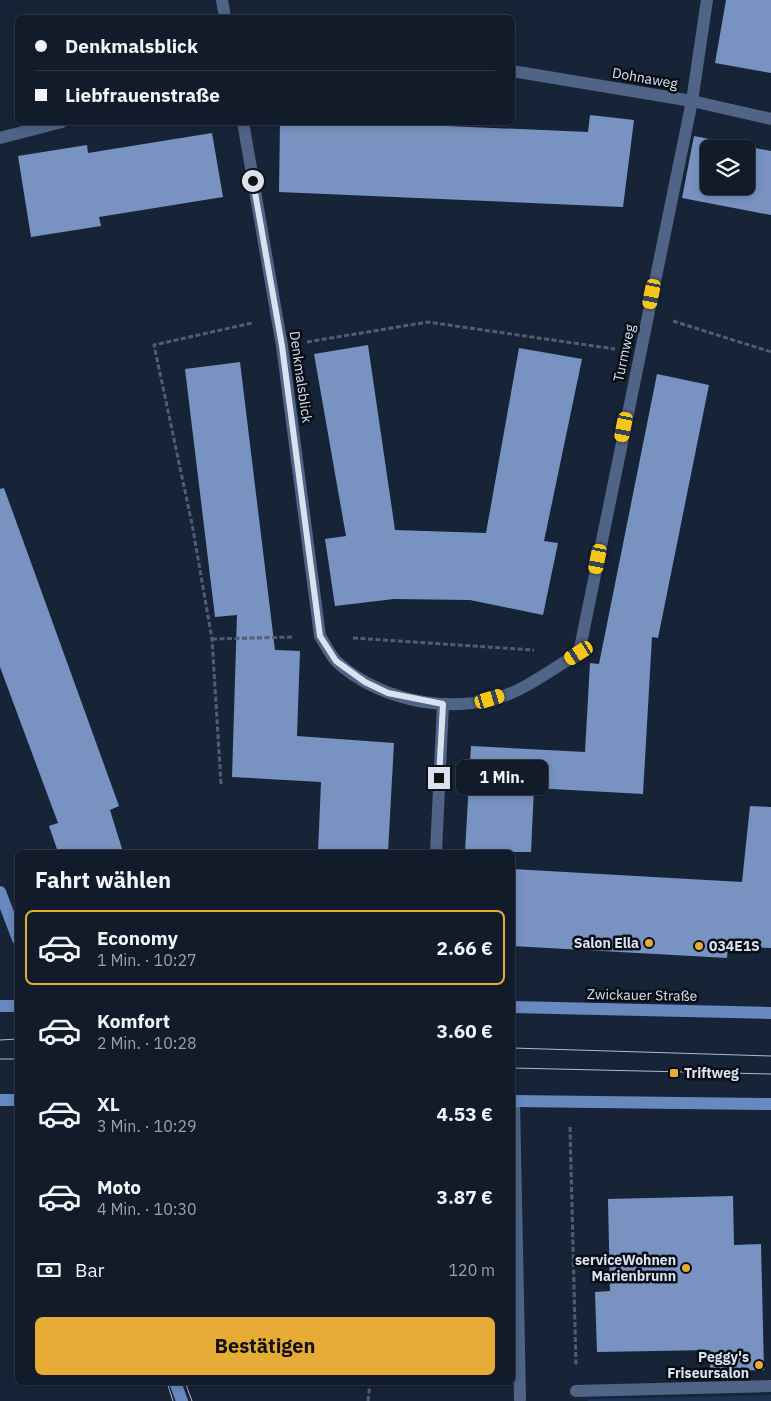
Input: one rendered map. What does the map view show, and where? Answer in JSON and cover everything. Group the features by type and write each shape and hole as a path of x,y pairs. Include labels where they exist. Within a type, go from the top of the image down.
{"main road":[{"path":"0,892 15,931"},
{"path":"0,1006 15,1006"},
{"name":"Zwickauer Straße","path":"515,1007 771,1013"},
{"path":"0,1100 15,1100"},
{"path":"515,1101 771,1104"},
{"path":"177,1385 182,1401"}],"street":[{"path":"222,0 224,15"},
{"name":"Turmweg","path":"579,653 639,352 692,101 707,0"},
{"name":"Dohnaweg","path":"515,72 692,101 771,119"},
{"path":"0,138 50,125"},
{"name":"Denkmalsblick","path":"244,125 282,346 320,636"},
{"path":"320,636 336,661 365,682 388,693 443,704 476,704 519,690 579,653"},
{"path":"436,850 443,704"},
{"path":"515,1186 520,1399"},
{"path":"576,1392 771,1386"}],"path":[{"path":"648,314 771,352"},
{"path":"222,784 212,640 192,524 154,345 277,317"},
{"path":"282,346 428,322 639,352"},
{"path":"212,640 320,636 579,653"},
{"path":"570,1102 576,1392"},
{"path":"368,1401 370,1385"}],"shaded area":[{"path":"771,1395 771,1401 588,1401 588,1399"}],"building":[{"path":"726,0 771,0 771,73 715,63"},
{"path":"590,115 634,120 623,207 279,192 280,125 424,125 588,132"},
{"path":"212,133 223,197 99,217 101,226 31,237 18,156 87,145 88,153"},
{"path":"694,136 715,140 700,140 700,195 755,195 755,148 771,151 771,215 682,198"},
{"path":"368,345 395,530 486,533 519,348 582,359 544,541 558,543 543,615 470,600 394,599 335,606 325,539 346,536 314,354"},
{"path":"240,362 275,650 300,651 297,736 394,743 388,850 318,850 321,782 232,777 237,615 215,617 185,369"},
{"path":"657,374 709,385 658,638 652,637 643,794 534,788 531,852 515,852 515,850 465,850 471,746 585,752 590,663 599,664"},
{"path":"4,488 119,806 110,810 122,850 57,850 49,826 58,823 0,667 0,489"},
{"path":"750,806 771,807 771,948 728,947 727,958 515,946 515,869 742,882"},
{"name":"serviceWohnen Marienbrunn","path":"733,1196 734,1245 761,1244 764,1370 710,1371 710,1350 597,1352 595,1292 610,1291 608,1199"}],"tram line":[{"path":"0,1040 15,1039"},
{"path":"515,1048 771,1056"},
{"path":"0,1059 15,1059"},
{"path":"515,1068 771,1074"},
{"path":"168,1385 173,1401"},
{"path":"186,1385 192,1401"}],"place":[{"name":"Salon Ella","path":"649,943"},
{"name":"034E1S","path":"699,946"},
{"name":"Triftweg","path":"674,1073"},
{"name":"serviceWohnen Marienbrunn","path":"686,1268"},
{"name":"Peggy's Friseursalon","path":"759,1365"}],"route":[{"path":"253,181 282,346 320,636 336,661 365,682 388,693 443,704 439,778"}]}
